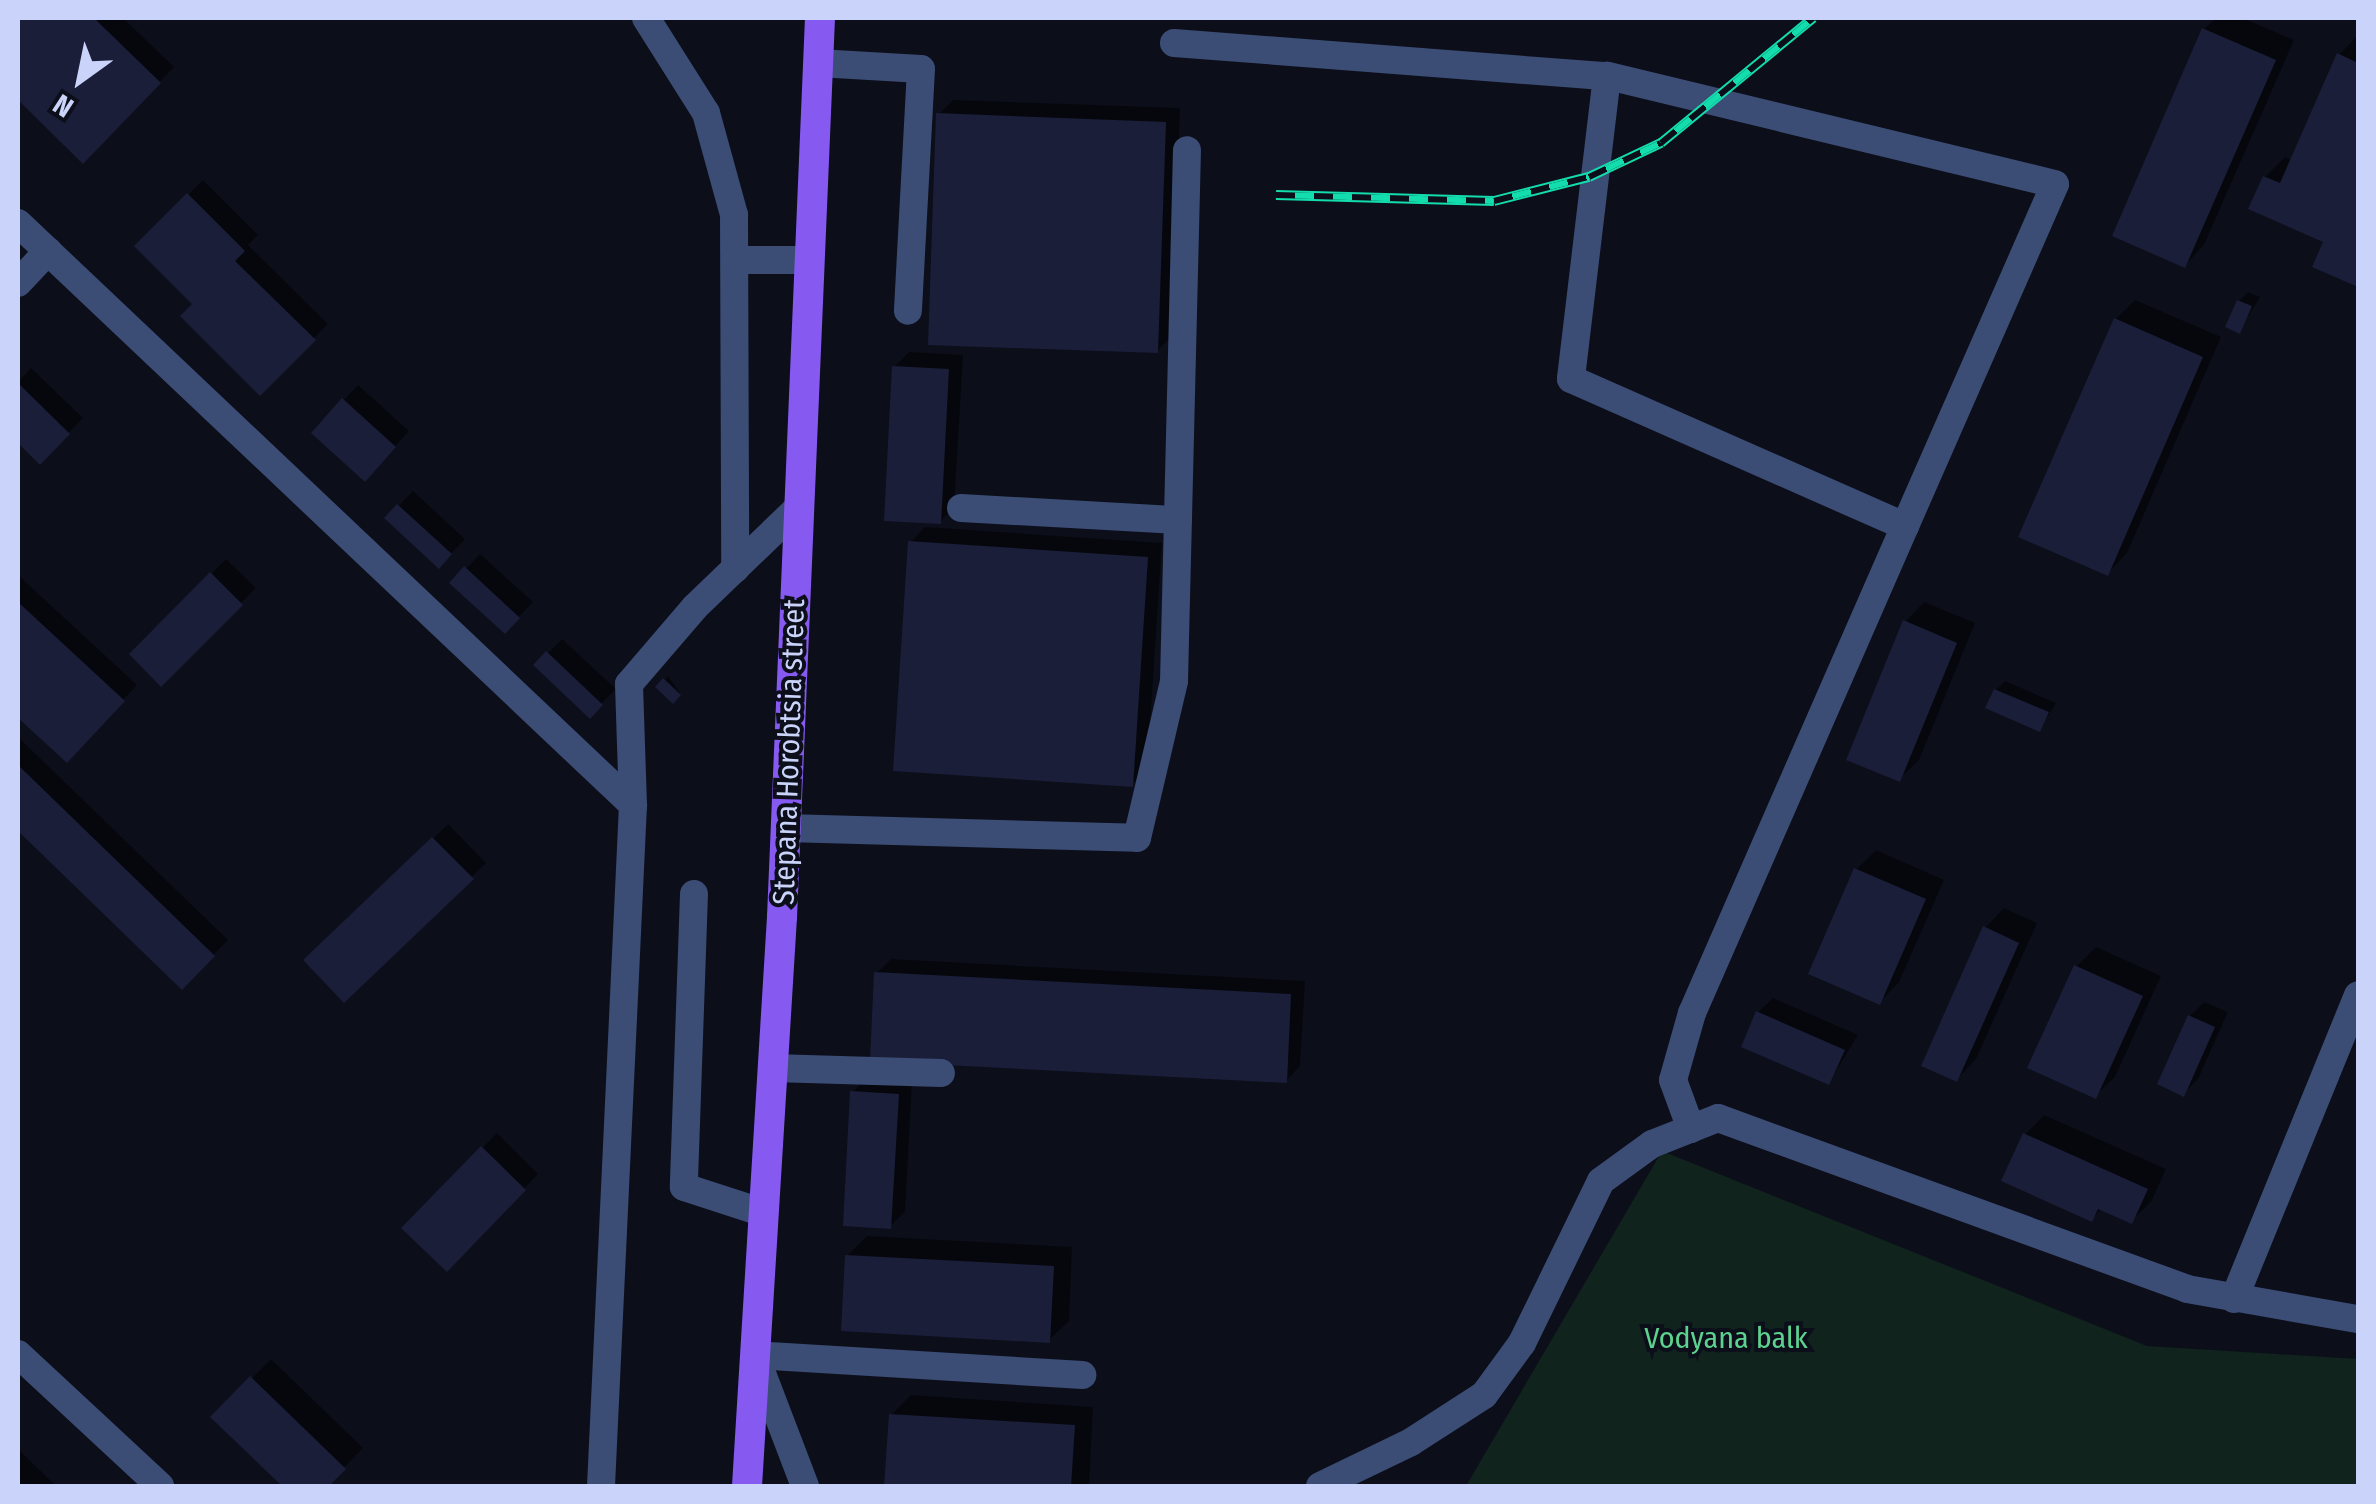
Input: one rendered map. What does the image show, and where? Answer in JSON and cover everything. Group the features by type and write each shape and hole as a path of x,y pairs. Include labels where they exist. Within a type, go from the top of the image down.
{"main road":[{"name":"Stepana Horobtsia street","path":"747,1486 786,828 820,18"}],"lane":[{"path":"646,18 706,113 734,215 735,569"},
{"path":"1174,44 1607,76 2056,184 1692,1013 1673,1080 1691,1128"},
{"path":"818,63 922,69 908,311"},
{"path":"1607,76 1570,379 1906,526"},
{"path":"786,828 1137,838 1174,681 1188,150"},
{"path":"18,223 633,805"},
{"path":"18,283 48,251"},
{"path":"735,260 809,260"},
{"path":"601,1486 633,805 629,684 735,569 798,508"},
{"path":"961,508 1178,520"},
{"path":"694,894 684,1187 764,1212"},
{"path":"2234,1299 2358,995"},
{"path":"773,1068 941,1074"},
{"path":"1320,1486 1410,1442 1484,1395 1522,1343 1601,1181 1652,1144 1718,1118 2187,1289 2358,1320"},
{"path":"18,1354 160,1486"},
{"path":"805,1486 755,1355 1082,1374"}],"green space":[{"name":"Vodyana balk","path":"1662,1151 2147,1346 2358,1359 2358,1486 1466,1486"}],"building":[{"path":"18,18 94,18 161,83 83,164 18,100"},
{"path":"2202,28 2276,60 2185,268 2112,236"},
{"path":"2337,53 2358,63 2358,287 2312,267 2323,242 2248,209 2263,176 2280,183"},
{"path":"936,113 1166,122 1158,353 928,345"},
{"path":"187,193 245,251 235,261 316,340 260,396 180,316 192,304 134,246"},
{"path":"2237,300 2252,306 2240,334 2225,327"},
{"path":"2114,318 2203,357 2108,576 2018,537"},
{"path":"892,366 949,369 941,524 884,521"},
{"path":"18,383 70,434 40,465 18,443"},
{"path":"342,398 396,447 365,482 311,433"},
{"path":"397,504 452,554 439,569 384,518"},
{"path":"908,541 1148,557 1133,787 893,771"},
{"path":"464,566 520,618 505,634 449,583"},
{"path":"210,572 243,605 161,687 129,654"},
{"path":"18,602 125,701 67,763 18,718"},
{"path":"1903,620 1957,643 1900,782 1846,760"},
{"path":"546,651 603,705 590,719 533,665"},
{"path":"663,678 681,695 673,704 655,687"},
{"path":"1994,689 2049,712 2040,732 1985,708"},
{"path":"18,765 215,956 182,990 18,831"},
{"path":"432,837 474,879 344,1003 303,960"},
{"path":"1854,868 1926,899 1880,1005 1808,974"},
{"path":"1983,926 2019,943 1957,1082 1921,1066"},
{"path":"2074,965 2143,996 2096,1099 2027,1068"},
{"path":"874,972 1291,994 1287,1083 870,1061"},
{"path":"1756,1011 1845,1050 1829,1085 1741,1047"},
{"path":"2188,1015 2215,1027 2184,1097 2157,1084"},
{"path":"850,1091 899,1094 891,1229 843,1226"},
{"path":"2023,1133 2148,1189 2132,1224 2098,1209 2092,1222 2001,1181"},
{"path":"481,1146 526,1190 447,1272 401,1228"},
{"path":"845,1255 1054,1266 1050,1343 841,1331"},
{"path":"250,1376 346,1469 329,1486 282,1486 210,1417"},
{"path":"889,1414 1075,1425 1071,1486 884,1486"}],"railway":[{"path":"1276,195 1494,201 1589,177 1661,143 1813,18"}]}
